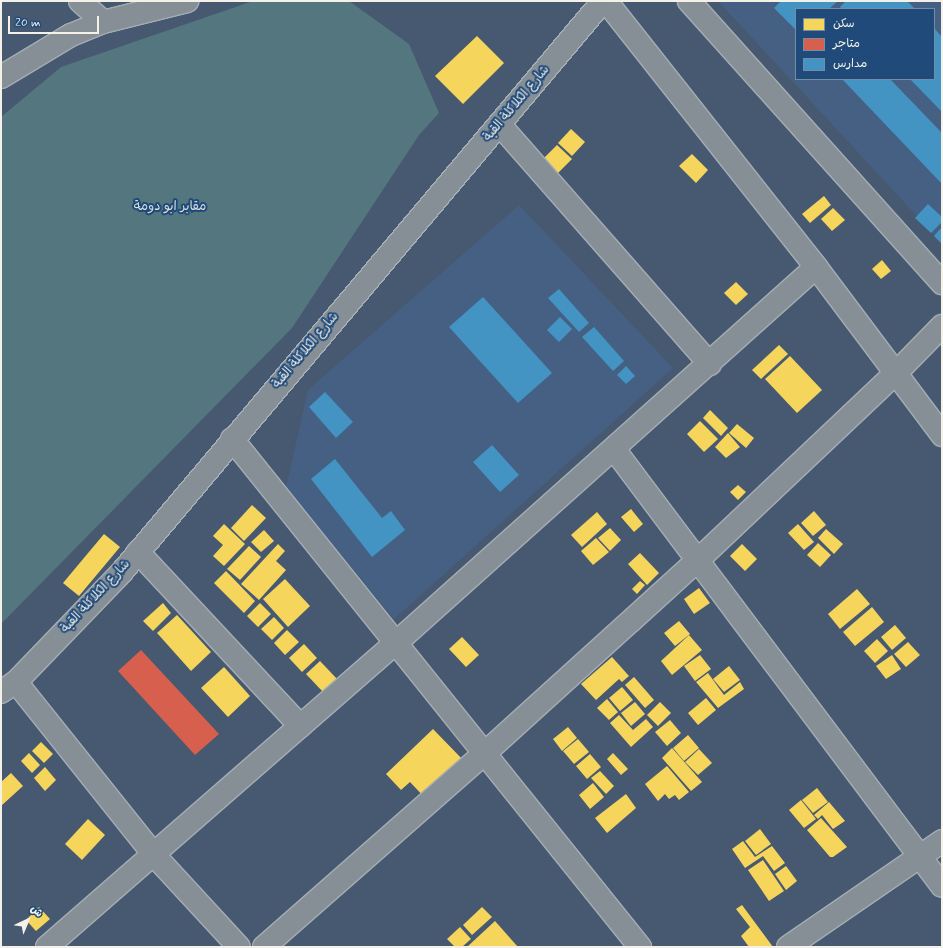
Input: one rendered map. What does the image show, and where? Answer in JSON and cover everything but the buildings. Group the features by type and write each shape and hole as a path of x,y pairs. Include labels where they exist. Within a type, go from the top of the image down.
{"street":[{"path":"80,1 103,22"},
{"path":"1,77 71,34 103,22 187,1"},
{"path":"605,1 816,267 942,435"},
{"name":"شارع الكلاكلة القبة","path":"9,687 138,552 232,439 605,1"},
{"path":"689,1 942,283"},
{"path":"500,125 710,364"},
{"path":"47,947 397,642 710,364 816,267"},
{"path":"264,947 484,754 697,560 895,374 942,326"},
{"path":"232,439 397,642 484,754 640,947"},
{"path":"614,449 942,886"},
{"path":"138,552 300,726"},
{"path":"9,687 154,855 239,947"},
{"path":"788,947 942,841"}],"shaded area":[{"path":"718,1 942,1 942,243"},
{"path":"519,205 673,368 394,619 286,488 308,390"}],"green space":[{"name":"مقابر ابو دومة","path":"253,1 349,1 409,44 439,113 419,135 292,328 1,624 1,117 61,67"}]}
